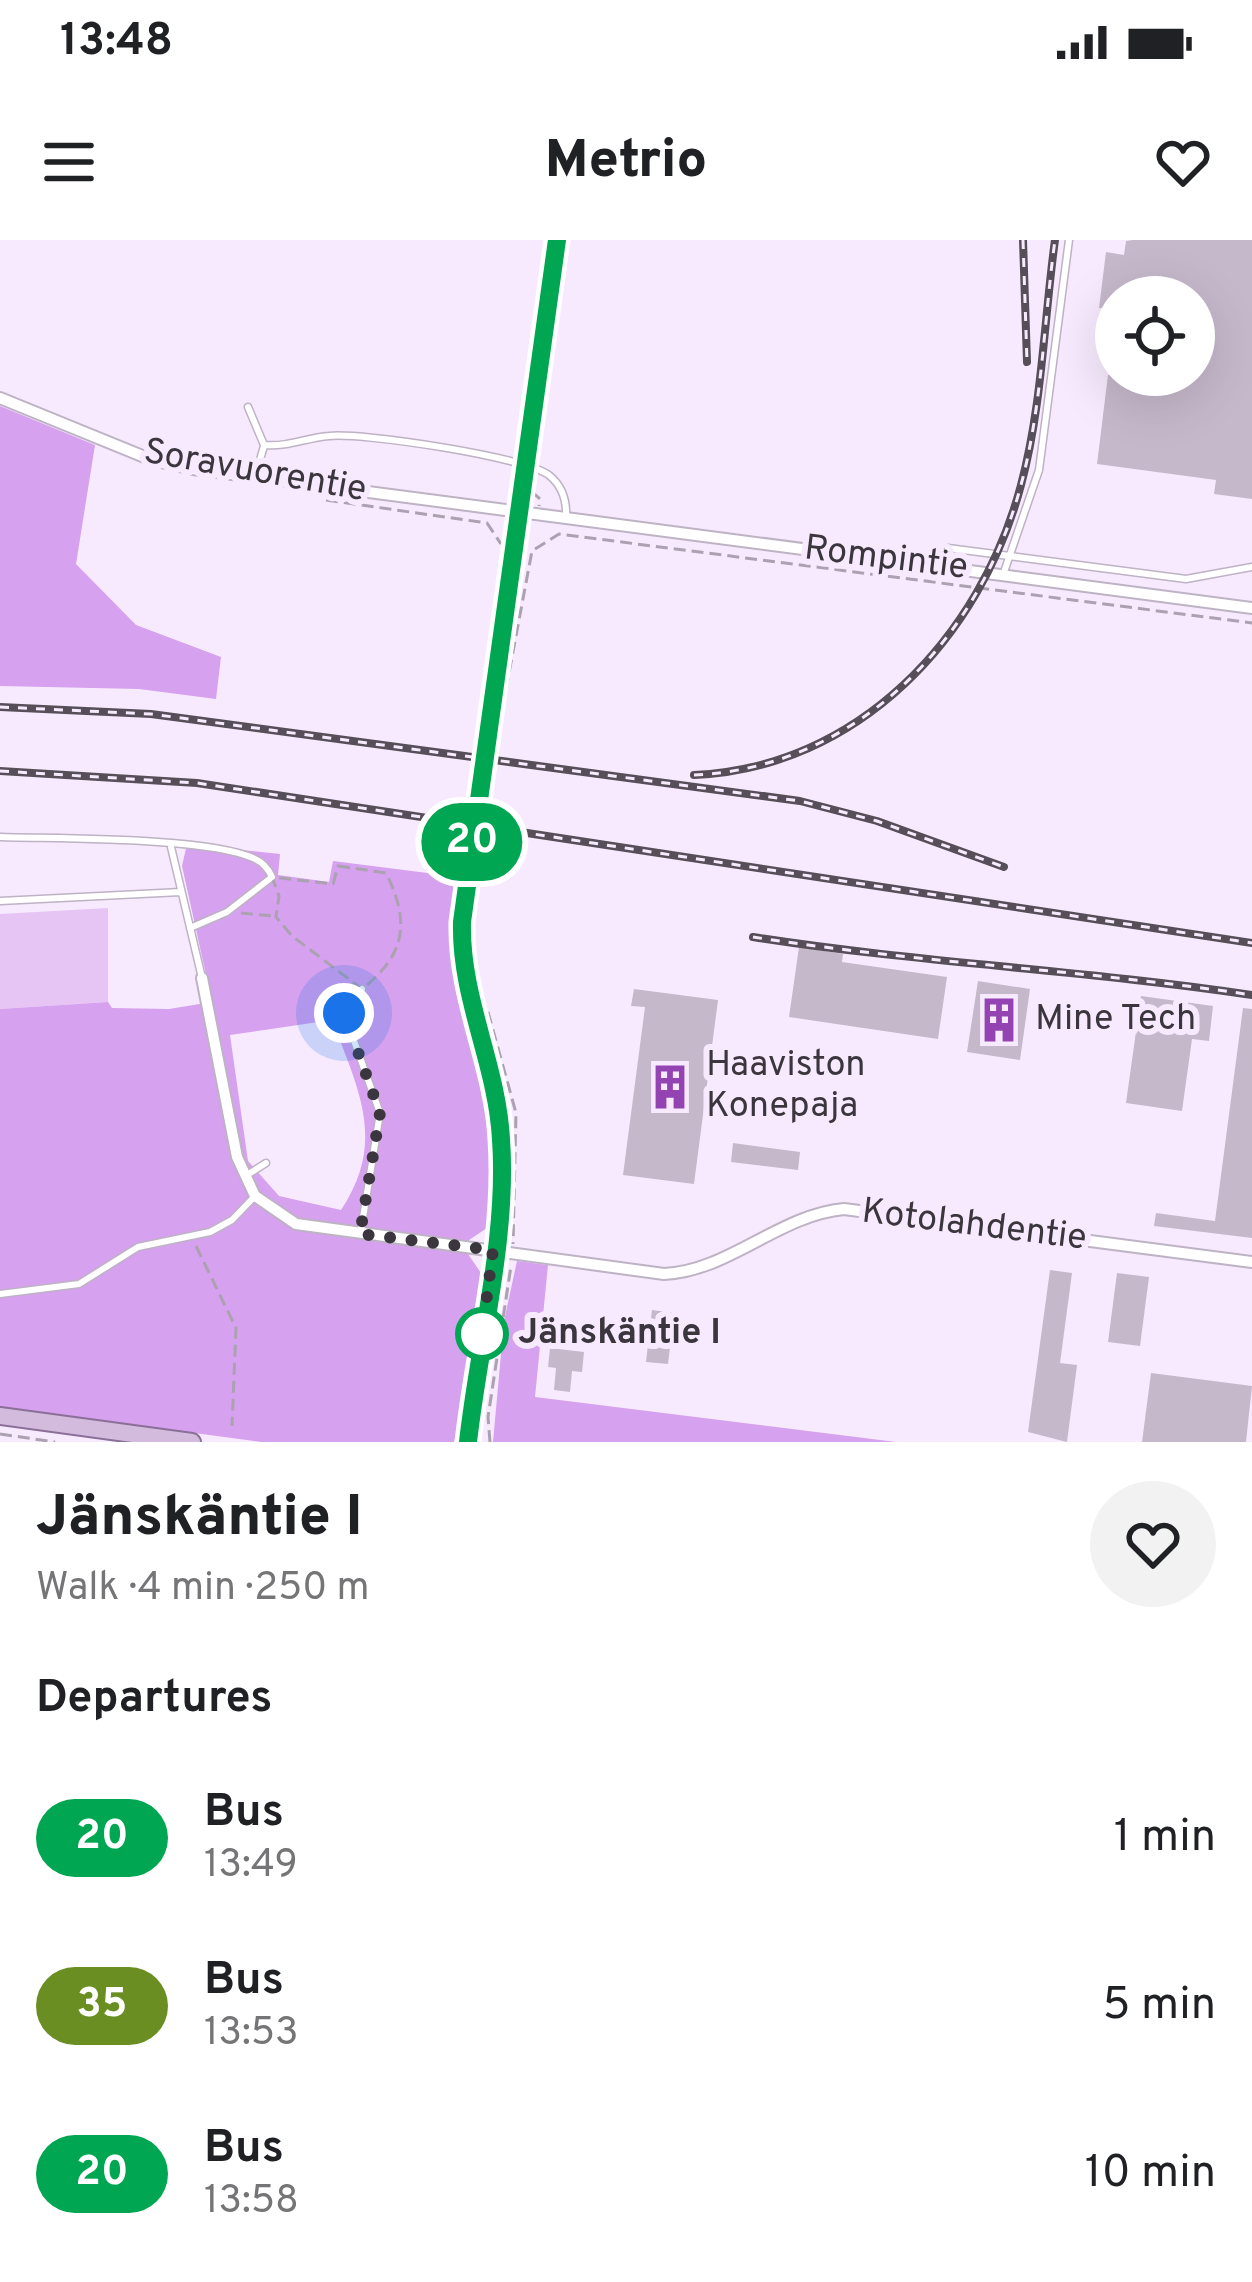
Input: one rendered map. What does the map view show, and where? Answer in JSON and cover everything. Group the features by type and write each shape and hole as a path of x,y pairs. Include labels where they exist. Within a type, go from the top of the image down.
{"main road":[{"path":"0,1416 192,1442"}],"street":[{"path":"468,1442 502,1162 500,1115 466,990 464,898 557,240"},
{"name":"Soravuorentie","path":"0,398 152,460 520,512"},
{"name":"Rompintie","path":"520,512 1252,608"},
{"path":"202,977 244,1177 255,1196"},
{"name":"Kotolahdentie","path":"255,1196 296,1224 683,1273 811,1216 844,1209 1252,1262"}],"lane":[{"path":"1003,575 1039,470 1069,240"},
{"path":"248,407 264,445 255,477"},
{"path":"264,445 285,447 332,435 526,464 550,475 562,490 566,518"},
{"path":"948,548 1201,580 1252,566"},
{"path":"0,837 171,847 250,856 267,866 272,877 227,912 190,928"},
{"path":"171,847 202,977"},
{"path":"0,901 181,892"},
{"path":"360,1234 380,1113 344,1013 348,999 362,989"},
{"path":"244,1177 266,1163"},
{"path":"0,1294 79,1284 138,1247 195,1237 232,1220 255,1196"}],"path":[{"path":"310,484 328,501 487,523 500,543 532,550"},
{"path":"523,489 540,499 538,543"},
{"path":"505,697 532,550 538,543 572,533 1252,623"},
{"path":"227,912 276,917 292,936 362,989 388,968 400,943 394,888 386,873 338,866 333,884 272,877 279,896 276,917"},
{"path":"195,1237 236,1328 232,1426"},
{"path":"0,1435 55,1442"}],"shaded area":[{"path":"0,406 95,445 76,564 136,625 221,657 216,699 139,689 0,686"},
{"path":"187,844 280,854 278,875 329,882 333,861 459,877 458,975 488,1107 495,1165 487,1228 469,1240 468,1254 483,1276 471,1374 454,1442 261,1442 0,1407 0,1009 108,1002 112,1008 169,1009 212,1002 182,866","holes":["332,1020 364,1115 363,1161 341,1210 279,1196 248,1161 230,1035"]},
{"path":"108,908 108,1002 0,1009 0,914"},
{"path":"517,1261 548,1265 535,1397 896,1442 493,1442 504,1321"}],"building":[{"path":"1252,240 1252,499 1214,494 1216,480 1097,464 1105,396 1215,396 1215,276 1103,276 1106,252 1124,255 1126,241"},
{"path":"799,947 843,954 842,962 947,977 938,1039 789,1017"},
{"name":"Mine Tech","path":"978,981 1030,989 1020,1060 967,1052"},
{"name":"Haaviston Konepaja","path":"634,989 718,1000 694,1184 623,1175 645,1007 631,1006"},
{"path":"1141,996 1213,1006 1209,1041 1192,1039 1182,1111 1126,1103"},
{"path":"1243,1008 1252,1009 1252,1238 1154,1226 1156,1213 1215,1221"},
{"path":"733,1143 800,1152 798,1170 731,1162"},
{"path":"1050,1270 1072,1273 1060,1363 1077,1365 1067,1442 1028,1432"},
{"path":"1117,1273 1149,1277 1140,1346 1108,1342"},
{"path":"652,1310 674,1313 668,1364 646,1362"},
{"path":"550,1348 584,1352 582,1372 572,1371 570,1392 554,1390 556,1368 548,1367"},
{"path":"1151,1373 1252,1386 1246,1442 1142,1442"}],"railway":[{"path":"1023,240 1027,362"},
{"path":"694,775 753,767 809,748 859,720 904,684 943,642 976,593 1002,541 1021,485 1038,394 1055,240"},
{"path":"0,707 151,714 800,801 877,821 1004,867"},
{"path":"0,771 197,783 1252,943"},
{"path":"753,937 1252,995"}],"bus line":[{"name":"20","path":"468,1442 502,1162 494,1085 466,990 462,922 557,240"}],"place":[{"name":"Mine Tech","path":"999,1020"},
{"name":"Haaviston Konepaja","path":"670,1087"},
{"name":"Jänskäntie I","path":"482,1334"}],"route":[{"path":"344,1013 380,1113 360,1234 493,1250 482,1334"}]}
